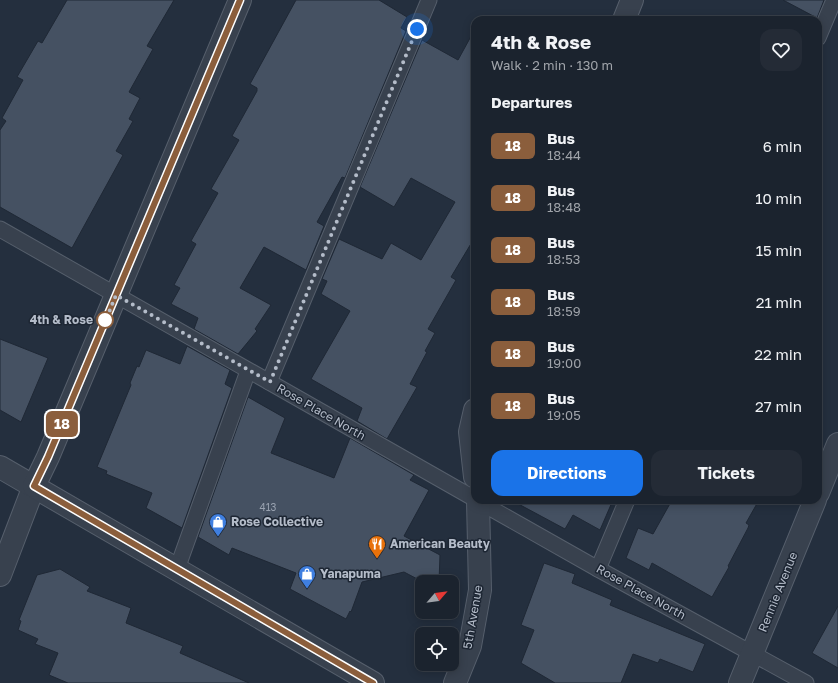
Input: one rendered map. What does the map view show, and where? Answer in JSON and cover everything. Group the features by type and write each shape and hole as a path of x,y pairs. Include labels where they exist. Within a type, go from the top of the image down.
{"street":[{"path":"0,574 34,486 48,457 240,0"},
{"path":"626,16 632,0"},
{"path":"471,428 471,441"},
{"path":"822,483 838,444"},
{"path":"0,467 373,683"},
{"name":"5th Avenue","path":"455,683 470,646 480,590 477,504"},
{"name":"Rennie Avenue","path":"740,683 813,504"}],"lane":[{"path":"270,382 429,0"},
{"path":"822,28 834,0"},
{"name":"Rose Place North","path":"0,229 471,497"},
{"path":"177,569 248,371"},
{"name":"Rose Place North","path":"484,504 598,569 806,683"},
{"path":"598,569 625,504"}],"building":[{"path":"67,0 174,0 147,46 153,49 129,92 140,98 129,119 133,121 116,151 123,155 72,248 0,207 0,130 6,121 2,118 23,80 17,77 38,41 42,43"},
{"path":"296,0 379,0 407,17 401,28 406,31 345,178 342,177 317,222 324,226 306,270 264,247 240,288 271,305 255,329 257,331 238,354 194,329 198,318 171,304 180,288 174,285 196,244 191,241 218,193 211,189 239,140 232,136 257,91 257,88 250,84"},
{"path":"783,0 824,0 818,16 813,16"},
{"path":"471,36 471,244 451,277 456,280 428,329 435,333 410,384 417,387 387,439 357,421 362,408 311,379 350,311 321,294 327,281 322,279 339,239 382,259 391,243 421,260 455,202 411,178 394,207 360,187 422,40 458,60"},
{"path":"0,339 48,358 21,422 0,410"},
{"path":"187,346 230,370 225,384 232,388 182,528 146,508 152,493 106,474 107,471 97,467 131,385 130,383 137,366 139,367 146,350 180,364"},
{"path":"248,397 285,418 271,453 334,478 350,438 414,475 410,480 429,490 404,536 440,555 439,575 415,575 415,578 404,572 362,582 351,612 350,611 346,619 290,589 296,573 232,548 229,555 198,537"},
{"path":"518,504 611,504 600,530 573,515 565,529"},
{"path":"670,504 757,504 746,523 749,525 748,528 712,597 652,563 649,570 626,558 638,528 653,534"},
{"path":"544,563 575,574 572,583 612,600 610,605 705,644 693,672 660,659 658,663 633,654 621,683 555,683 521,663 534,630 521,625"},
{"path":"60,569 90,587 87,591 131,608 126,623 183,646 180,653 249,683 68,683 49,675 58,653 35,644 38,639 18,630 21,621 19,620 37,575"},
{"path":"838,606 838,668 812,653"}],"bus line":[{"name":"18","path":"240,0 48,457 34,486 373,683"}],"place":[{"name":"4th & Rose","path":"105,320"},
{"name":"Rose Collective","path":"218,537"},
{"name":"American Beauty","path":"377,559"},
{"name":"Yanapuma","path":"307,589"}],"route":[{"path":"105,320 105,322 116,295 248,371 270,382 417,29"}]}
